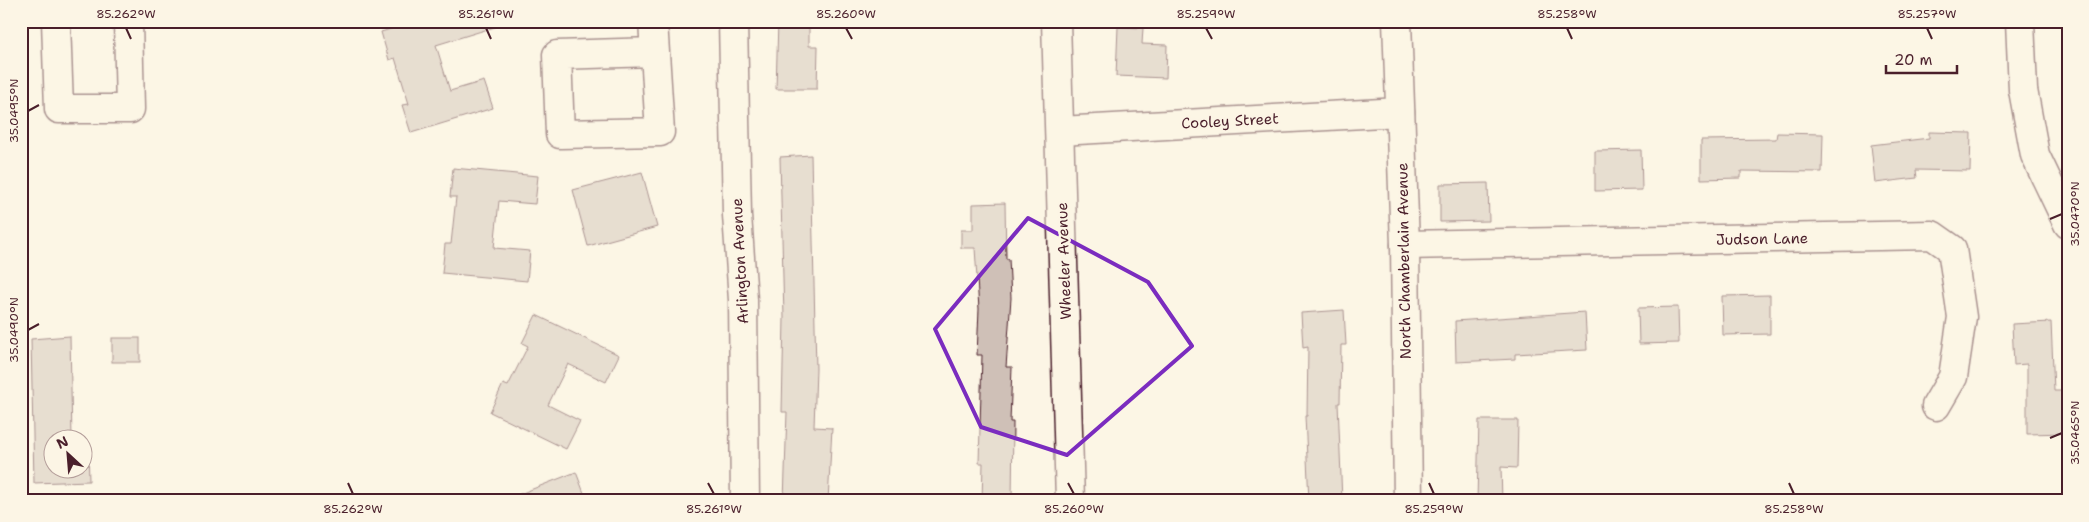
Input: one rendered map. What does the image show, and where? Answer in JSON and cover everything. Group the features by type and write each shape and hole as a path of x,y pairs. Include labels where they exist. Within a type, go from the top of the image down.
{"street":[{"path":"56,21 59,109 130,109 128,21"},
{"path":"653,21 660,132 560,134 557,55 654,52"},
{"name":"Arlington Avenue","path":"733,21 737,215 742,300 745,501"},
{"name":"Wheeler Avenue","path":"1056,21 1070,501"},
{"name":"North Chamberlain Avenue","path":"1397,21 1405,245 1408,501"},
{"path":"2020,21 2023,90 2034,155 2068,224"},
{"name":"Cooley Street","path":"1060,131 1400,112"},
{"name":"Judson Lane","path":"1405,245 1932,235 1952,249 1962,317 1953,376 1936,406"}],"highlighted area":[{"path":"1028,218 1148,282 1192,346 1067,455 981,427 935,329"}],"building":[{"path":"416,21 497,21 498,26 436,45 450,91 484,81 493,108 411,133 402,105 409,104 395,58 389,60 381,32"},
{"path":"778,21 809,21 809,46 818,46 817,89 776,89"},
{"path":"1118,27 1143,28 1142,44 1167,45 1166,78 1116,76"},
{"path":"1929,132 1971,133 1970,171 1916,170 1917,178 1875,183 1871,145 1929,138"},
{"path":"1777,133 1823,134 1822,172 1741,171 1741,178 1701,179 1701,140 1776,139"},
{"path":"1641,150 1642,190 1595,191 1595,151"},
{"path":"811,155 816,369 814,427 832,428 828,501 784,501 787,412 782,412 784,318 780,157"},
{"path":"453,168 538,176 535,204 499,201 494,248 530,251 527,281 442,273 445,244 451,244 456,197 450,197"},
{"path":"642,172 657,227 588,246 573,190"},
{"path":"1488,183 1489,221 1440,222 1440,184"},
{"path":"1005,203 1006,259 1009,259 1011,298 1006,367 1012,367 1010,422 1013,422 1012,501 982,501 983,463 979,463 982,355 977,355 979,309 975,248 961,248 961,230 973,230 973,204"},
{"path":"1770,295 1770,334 1723,335 1722,296"},
{"path":"1678,307 1679,343 1639,344 1638,308"},
{"path":"1344,310 1346,345 1341,345 1340,403 1338,403 1342,501 1309,501 1305,416 1307,416 1308,347 1303,348 1301,313"},
{"path":"1585,312 1587,350 1515,354 1515,359 1456,362 1455,321"},
{"path":"536,315 619,355 606,382 568,364 548,405 580,421 566,449 490,412 503,384 508,386 528,346 522,343"},
{"path":"2051,322 2054,391 2068,391 2068,433 2027,434 2027,364 2014,365 2012,324"},
{"path":"70,336 72,430 42,430 42,480 89,481 34,483 31,339"},
{"path":"112,338 140,338 140,362 112,362"},
{"path":"1479,420 1518,420 1517,468 1501,467 1502,501 1477,501"},
{"path":"576,472 587,501 507,501 507,499"}]}
